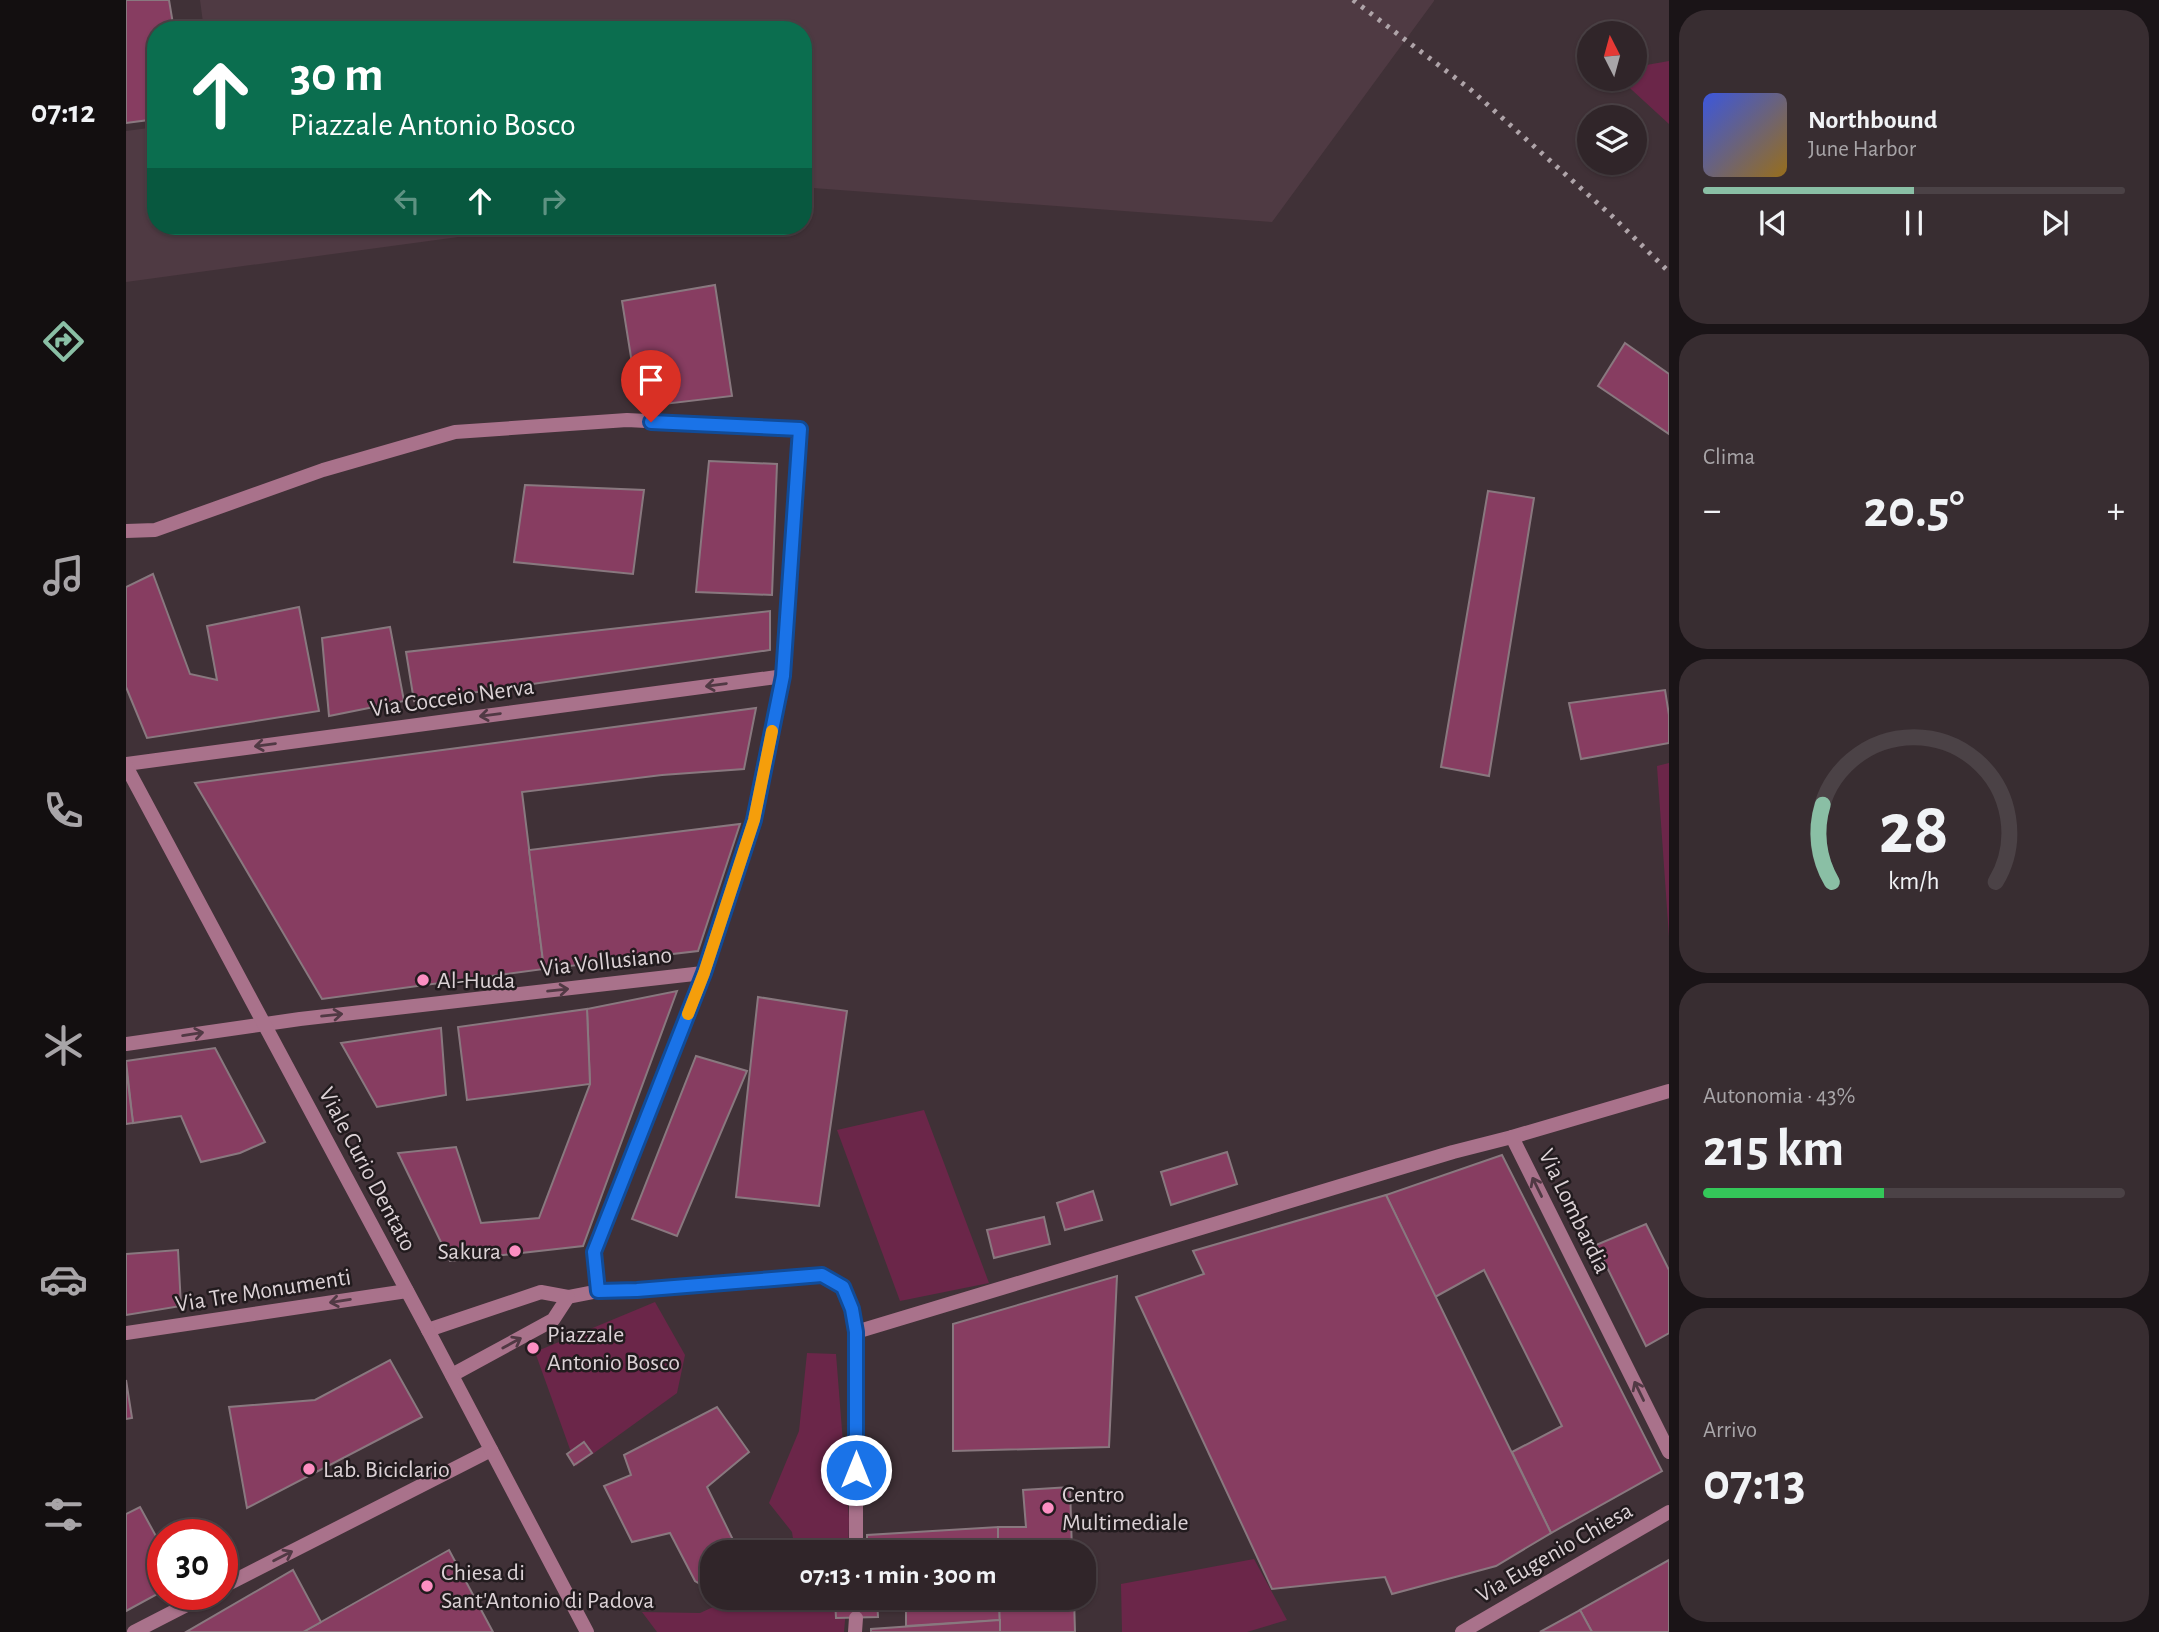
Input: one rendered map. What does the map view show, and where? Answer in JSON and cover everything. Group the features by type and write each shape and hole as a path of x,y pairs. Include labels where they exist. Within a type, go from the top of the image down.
{"street":[{"path":"126,531 155,530 323,470 455,432 627,421 800,429 783,676 754,820 704,973 594,1252 598,1291"},
{"name":"Via Cocceio Nerva","path":"126,765 783,676"},
{"name":"Viale Curio Dentato","path":"126,765 587,1632"},
{"name":"Via Vollusiano","path":"126,1044 264,1024 704,973"},
{"name":"Via Lombardia","path":"1669,1091 1513,1137 1669,1452"},
{"path":"856,1332 1440,1156 1513,1137"},
{"path":"428,1330 541,1292 568,1297 598,1291 822,1275 843,1287 852,1309 856,1332 856,1540"},
{"name":"Via Tre Monumenti","path":"126,1333 407,1291"},
{"path":"452,1375 553,1320 568,1297"},
{"path":"238,1579 491,1450"},
{"name":"Via Eugenio Chiesa","path":"1462,1632 1669,1512"},
{"path":"134,1632 177,1610"}],"shaded area":[{"path":"200,0 1434,0 1272,222 812,188 812,21 203,21"},
{"path":"1669,61 1669,124 1633,91 1647,91 1647,65"},
{"path":"147,128 147,235 473,235 126,282 126,131"},
{"path":"1669,763 1669,937 1657,766"},
{"path":"924,1110 989,1283 900,1301 837,1130"},
{"path":"655,1302 685,1355 677,1393 576,1466 535,1352"},
{"path":"807,1353 836,1354 848,1540 793,1540 792,1532 769,1503 799,1431"},
{"path":"1254,1559 1287,1620 1247,1632 1122,1632 1121,1584"},
{"path":"707,1610 846,1610 844,1632 657,1632 642,1612 700,1613"}],"building":[{"path":"126,0 169,0 172,21 147,21 147,120 126,123"},
{"path":"715,285 732,396 639,407 622,301"},
{"path":"1625,343 1669,374 1669,434 1598,386"},
{"path":"709,461 777,464 772,595 696,592"},
{"path":"525,485 644,490 633,574 514,562"},
{"path":"1488,491 1534,498 1489,776 1441,767"},
{"path":"153,574 190,674 217,680 207,626 299,607 319,711 147,738 126,687 126,587"},
{"path":"770,611 770,650 414,701 406,652"},
{"path":"390,627 404,701 329,716 322,638"},
{"path":"1665,690 1669,715 1669,743 1581,759 1569,703"},
{"path":"756,708 744,769 662,775 522,792 544,969 322,999 195,783"},
{"path":"740,824 698,951 544,969 529,850"},
{"path":"677,991 583,1246 450,1261 398,1153 456,1147 481,1223 539,1218 590,1084 587,1009"},
{"path":"758,997 847,1011 819,1206 736,1197"},
{"path":"587,1009 590,1084 467,1100 458,1027"},
{"path":"441,1028 446,1095 377,1107 341,1043"},
{"path":"215,1048 265,1142 240,1153 201,1162 181,1116 133,1123 126,1061"},
{"path":"696,1056 747,1071 677,1236 632,1219"},
{"path":"126,1067 133,1123 126,1124"},
{"path":"1227,1152 1237,1184 1171,1205 1161,1172"},
{"path":"1502,1155 1662,1471 1551,1533 1512,1452 1562,1426 1484,1270 1435,1297 1386,1195"},
{"path":"1093,1191 1102,1220 1065,1230 1057,1203"},
{"path":"1386,1195 1551,1533 1496,1566 1392,1594 1385,1577 1272,1589 1136,1297 1204,1274 1193,1251"},
{"path":"1044,1217 1050,1244 994,1258 987,1230"},
{"path":"1646,1224 1669,1270 1669,1333 1646,1346 1596,1245"},
{"path":"178,1250 181,1306 126,1315 126,1254"},
{"path":"1117,1276 1109,1447 953,1451 953,1324"},
{"path":"390,1360 422,1417 247,1508 229,1407 315,1400"},
{"path":"126,1380 132,1418 126,1419"},
{"path":"717,1407 749,1452 707,1487 733,1540 700,1540 700,1584 695,1581 670,1533 632,1542 604,1486 631,1475 624,1455"},
{"path":"584,1442 592,1453 574,1465 567,1454"},
{"name":"Centro Multimediale","path":"1070,1487 1072,1540 998,1540 998,1527 1026,1527 1023,1490"},
{"path":"140,1507 147,1520 147,1600 126,1611 126,1514"},
{"path":"998,1527 998,1540 867,1540 867,1535"},
{"name":"Chiesa di Sant'Antonio di Padova","path":"449,1550 493,1632 303,1632 321,1622"},
{"path":"1669,1560 1669,1632 1592,1632 1580,1610"},
{"path":"293,1570 321,1622 303,1632 186,1632 224,1610 238,1610 238,1602"},
{"path":"836,1610 878,1610 878,1617 836,1618"},
{"path":"906,1610 1000,1610 1000,1620 906,1626"},
{"name":"Centro Multimediale","path":"999,1610 1074,1610 1075,1632 1000,1632"},
{"path":"1580,1610 1592,1632 1540,1632"},
{"path":"1000,1620 1000,1632 871,1632 871,1629"}],"tunnel":[{"path":"856,1610 856,1618"}],"railway":[{"path":"1353,0 1470,89 1612,216 1669,272"}],"slow traffic":[{"path":"688,1014 754,820 772,731"}],"place":[{"name":"Al-Huda","path":"423,980"},
{"name":"Sakura","path":"515,1251"},
{"name":"Piazzale Antonio Bosco","path":"533,1348"},
{"name":"Lab. Biciclario","path":"309,1469"},
{"name":"Centro Multimediale","path":"1048,1508"},
{"name":"Chiesa di Sant'Antonio di Padova","path":"427,1586"}],"route":[{"path":"651,422 800,429 783,676 754,820 704,973 594,1252 598,1291 822,1275 843,1287 852,1309 856,1332 856,1470"}]}
